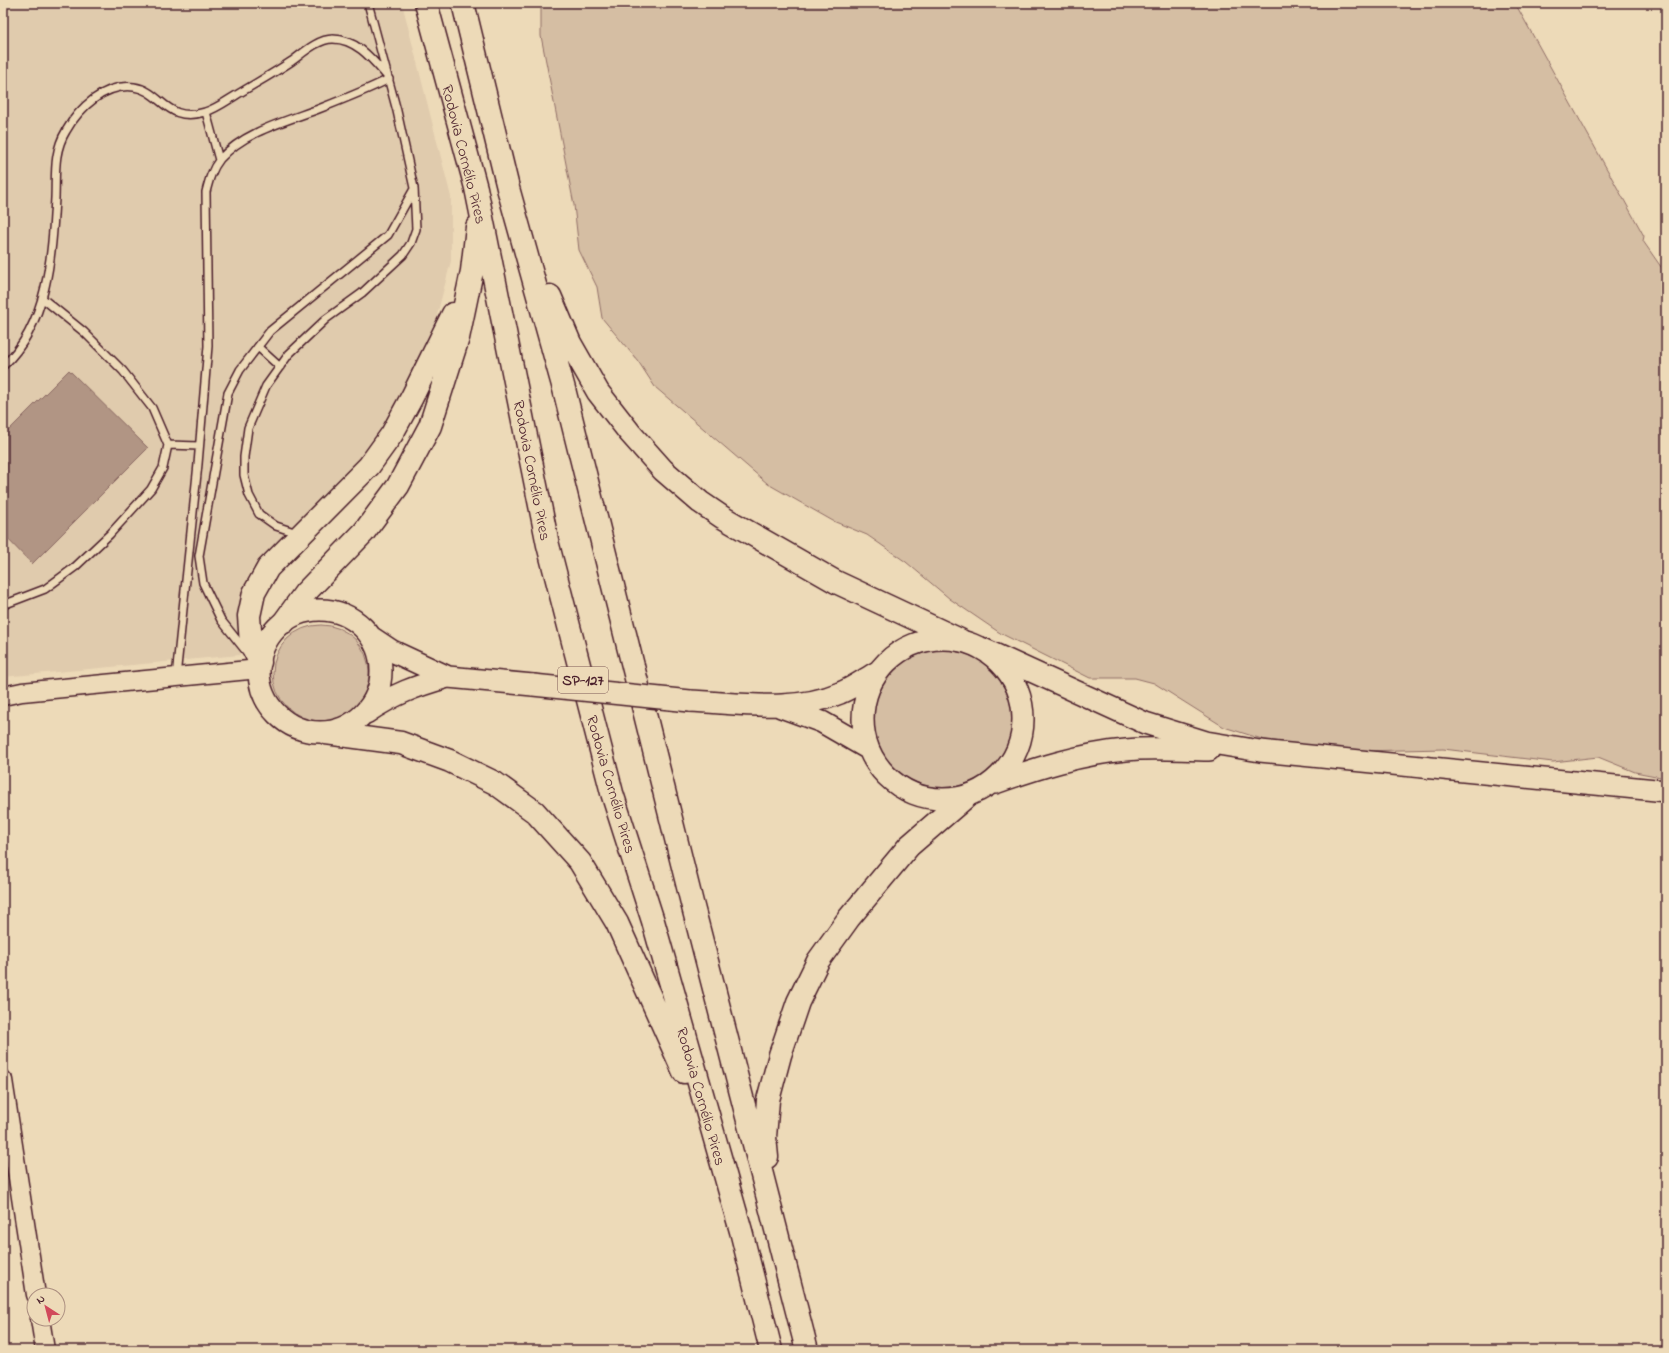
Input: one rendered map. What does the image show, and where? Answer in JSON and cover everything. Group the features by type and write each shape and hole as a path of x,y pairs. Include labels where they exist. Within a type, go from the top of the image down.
{"highway":[{"name":"Rodovia Cornélio Pires","path":"426,3 476,188 548,545 612,793 652,921 741,1231 771,1350"},
{"path":"463,3 508,188 564,389 692,903 807,1350"},
{"path":"284,622 304,593 364,532 401,480 430,426 458,338 472,271 477,228 476,188"},
{"path":"508,188 570,343 598,392 630,433 663,470 700,502 722,517 836,582 960,640"},
{"path":"259,666 251,644 249,616 254,593 260,580 268,568 369,466 392,434 431,362 472,271"},
{"path":"326,733 401,743 450,761 495,783 535,812 580,862 617,923 717,1147"},
{"path":"778,1240 764,1136 768,1100 780,1055 798,1002 818,961 849,918 910,846 967,796"}],"main road":[{"path":"448,677 416,686 389,698 347,726 326,733 305,731 286,722 270,707 261,688 259,666 263,650 271,634 284,622 302,613 321,610 341,613 358,622 371,637 392,651 448,677 690,700 775,705 796,704 825,698 840,693 877,672 894,656 914,644 936,639 960,640 982,648 1145,722 1206,742 1260,751 1666,791"},
{"path":"364,714 376,697 382,677 380,656 371,637"},
{"path":"982,648 1003,664 1018,688 1024,714 1021,742 1009,766 989,786"},
{"path":"877,672 866,696 862,722 867,748 879,769 896,786 918,797 943,800 967,796 1042,766 1077,758 1126,750 1260,751"},
{"path":"775,705 822,722 867,748"}],"street":[{"path":"3,696 22,692 176,677 259,666"},
{"path":"3,1080 35,1287"},
{"path":"41,1327 45,1350"}],"lane":[{"path":"301,535 276,526 259,514 249,495 244,475 244,456 248,428 266,386 289,354 326,319 362,293 404,255 411,243 416,229 414,188 388,78 368,3"},
{"path":"3,366 14,356 30,328 42,298 50,257 55,198 56,160 60,143 66,130 81,110 104,92 134,87 147,93 169,109 182,115 206,112 230,99 324,41 341,40 354,45 367,54 388,78"},
{"path":"176,677 208,346 206,192 211,174 219,160 242,141 263,130 355,95 388,78"},
{"path":"206,112 219,160"},
{"path":"259,666 221,620 203,583 199,556 228,394 240,370 270,331 388,235 414,188"},
{"path":"3,605 45,589 75,567 95,548 151,489 164,468 168,446 152,408 123,370 84,332 42,298"},
{"path":"258,347 280,367"},
{"path":"168,446 199,446"},
{"path":"188,555 199,556"}],"shaded area":[{"path":"3,3 402,3 451,197 451,261 435,323 418,372 368,451 340,483 296,524 252,569 245,583 241,603 240,655 3,677"},
{"path":"541,3 1515,3 1644,236 1643,241 1666,274 1666,778 1635,772 1598,757 1553,762 1443,749 1360,751 1265,740 1224,727 1154,683 1135,678 1090,678 1000,633 950,599 906,562 867,535 833,521 768,484 655,387 638,361 602,318 597,287 579,250 574,205 541,36"},
{"path":"69,370 148,448 32,564 3,534 3,436"},
{"path":"321,625 339,629 348,633 355,639 361,646 365,655 369,673 365,691 361,700 355,707 348,713 339,717 321,721 303,717 294,713 287,707 281,700 277,691 273,673 277,655 281,646 287,639 294,633 303,629"},
{"path":"943,650 963,653 975,658 992,670 1004,687 1009,699 1012,719 1009,739 1004,751 992,768 975,780 963,785 943,788 923,785 911,780 894,768 882,751 877,739 874,719 877,699 882,687 894,670 911,658 923,653"}]}
